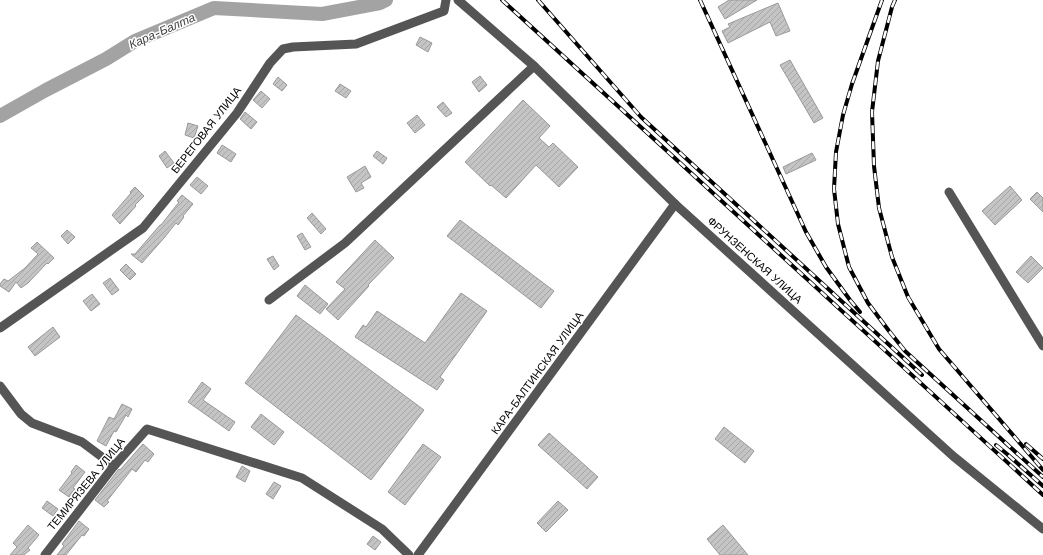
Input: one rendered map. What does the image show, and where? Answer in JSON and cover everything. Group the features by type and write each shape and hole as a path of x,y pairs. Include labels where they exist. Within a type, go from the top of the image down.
{"street":[{"name":"БЕРЕГОВАЯ УЛИЦА","path":"0,328 143,228 237,113 270,63 283,49 293,47 356,44 444,11 446,0"},
{"name":"ФРУНЗЕНСКАЯ УЛИЦА","path":"458,0 534,66 675,204 953,456 1043,530"},
{"path":"269,300 345,242 534,66"},
{"path":"949,192 1043,346"},
{"name":"КАРА-БАЛТИНСКАЯ УЛИЦА","path":"418,555 675,204"},
{"path":"1,388 21,414 32,423 82,442 114,466"},
{"name":"ТЕМИРЯЗЕВА УЛИЦА","path":"45,555 114,466 147,429 302,478 382,529 409,555"}],"building":[{"path":"729,0 757,0 725,19 718,7"},
{"path":"778,3 790,31 776,36 770,22 728,43 722,31 730,27 728,24"},
{"path":"420,37 432,43 428,52 416,45"},
{"path":"790,60 823,118 814,123 780,65"},
{"path":"480,76 487,85 479,92 472,82"},
{"path":"278,77 287,85 282,91 273,84"},
{"path":"340,84 351,91 346,98 335,91"},
{"path":"261,91 270,99 262,108 253,100"},
{"path":"523,100 550,126 539,138 549,147 553,143 578,167 559,187 536,165 506,198 491,185 490,186 465,162"},
{"path":"443,102 452,113 446,117 437,107"},
{"path":"245,112 257,122 251,129 240,119"},
{"path":"417,115 425,125 415,133 407,123"},
{"path":"188,123 198,126 194,138 185,135"},
{"path":"222,145 236,154 231,162 217,153"},
{"path":"165,151 174,163 167,168 159,156"},
{"path":"377,151 387,158 383,164 373,156"},
{"path":"812,153 816,160 786,174 783,167"},
{"path":"365,166 371,177 361,183 364,188 356,192 347,177"},
{"path":"197,177 208,186 201,194 190,185"},
{"path":"1010,186 1022,200 995,225 982,211"},
{"path":"135,187 144,196 120,224 112,215"},
{"path":"1037,192 1043,198 1043,212 1030,199"},
{"path":"182,195 193,204 178,225 176,223 142,263 131,254 135,254 161,225 179,202 177,201"},
{"path":"312,213 326,229 321,234 307,218"},
{"path":"460,220 554,291 541,308 447,236"},
{"path":"67,230 75,237 68,244 61,236"},
{"path":"302,233 311,247 305,250 297,236"},
{"path":"375,240 394,258 338,320 326,309 345,289 336,282"},
{"path":"37,242 54,258 21,288 16,282 9,292 0,286 4,279 8,281 25,268 38,254 31,248"},
{"path":"273,256 279,266 274,270 267,259"},
{"path":"1031,256 1043,268 1028,283 1016,272"},
{"path":"126,264 136,274 130,280 120,270"},
{"path":"110,278 119,290 112,295 103,283"},
{"path":"305,285 328,304 320,314 297,296"},
{"path":"461,293 487,311 440,377 444,380 437,390 355,337 363,325 366,327 377,311 425,343"},
{"path":"92,294 100,304 91,311 83,301"},
{"path":"296,315 424,410 371,480 245,383"},
{"path":"53,327 60,337 35,356 28,347"},
{"path":"202,382 211,389 203,400 235,422 229,431 188,402"},
{"path":"122,404 132,409 128,417 126,415 116,432 114,431 106,446 97,441 109,417 114,419"},
{"path":"261,414 284,432 274,445 251,427"},
{"path":"724,427 754,451 745,463 715,439"},
{"path":"549,433 598,477 587,489 538,445"},
{"path":"143,444 154,454 148,462 145,460 136,472 132,469 104,507 95,500 119,469 120,470"},
{"path":"423,444 441,457 405,505 388,492"},
{"path":"76,465 85,472 73,488 75,489 69,497 59,490"},
{"path":"242,466 250,471 245,482 236,477"},
{"path":"274,482 281,486 273,499 266,494"},
{"path":"47,501 58,509 53,516 42,508"},
{"path":"558,501 568,510 546,532 537,523"},
{"path":"79,521 89,529 84,536 82,535 66,555 57,555 64,546 62,544"},
{"path":"28,525 39,535 28,548 30,550 24,555 10,555 17,547 13,543"},
{"path":"723,525 748,555 720,555 707,539"},
{"path":"373,536 381,542 375,550 367,544"}],"waterway":[{"name":"Кара-Балта","path":"0,116 106,59 135,41 214,8 322,14 380,3 386,0"}],"railway":[{"path":"502,0 1043,495"},
{"path":"538,0 641,117 922,375"},
{"path":"700,0 806,232 826,267 860,312"},
{"path":"882,0 852,84 843,115 836,152 834,189 838,224 849,267 868,303 905,351 1043,477"},
{"path":"895,0 878,61 872,112 874,166 879,208 892,257 908,297 939,349 1043,470"},
{"path":"1026,444 1043,459"},
{"path":"996,445 1043,486"}]}
